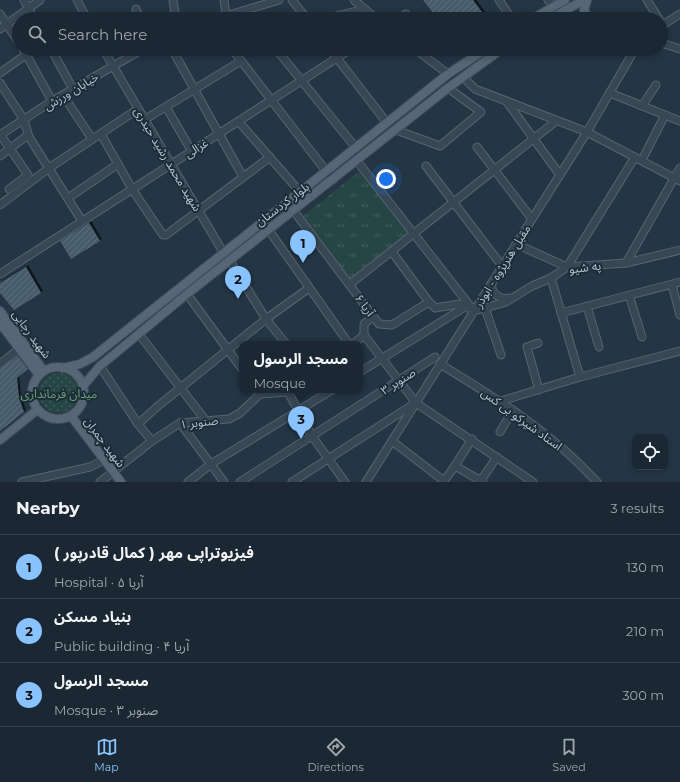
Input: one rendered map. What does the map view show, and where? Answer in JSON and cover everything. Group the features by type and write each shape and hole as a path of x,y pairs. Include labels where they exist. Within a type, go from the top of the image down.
{"main road":[{"path":"540,12 550,3 565,0"},
{"path":"560,12 584,0"},
{"path":"585,12 584,10 587,0"},
{"name":"بلوار کردستان","path":"63,368 80,364 93,357 448,74 475,56"},
{"name":"بلوار کردستان","path":"83,386 100,366 187,294 268,229 358,161 448,88 492,56"},
{"name":"شهید رجایی","path":"0,311 42,373"},
{"name":"شهید رجایی","path":"0,323 19,349 42,373"},
{"path":"93,357 100,366"},
{"path":"56,367 63,368 75,374 83,386 84,395 78,411 71,416 56,420 49,418 37,410 32,398 32,392 33,386 42,373 56,367"},
{"path":"0,440 37,410"},
{"name":"شهید چمران","path":"71,416 121,482"}],"street":[{"path":"24,0 30,12"},
{"path":"23,12 40,0"},
{"path":"77,0 82,12"},
{"path":"173,0 175,12"},
{"path":"224,0 226,12"},
{"path":"240,12 277,0"},
{"path":"292,0 301,12"},
{"path":"354,0 368,12"},
{"path":"499,0 507,12"},
{"path":"647,0 654,12"},
{"path":"550,3 560,12"},
{"path":"136,8 137,12"},
{"path":"353,12 365,9"},
{"path":"0,14 3,28 12,37"},
{"path":"668,20 680,14"},
{"path":"3,28 12,21"},
{"path":"668,45 680,48"},
{"path":"0,73 19,56"},
{"path":"28,56 52,101"},
{"path":"55,56 73,89"},
{"name":"شهید محمد رشید حیدری","path":"106,56 223,252"},
{"name":"خیابان ورزش","path":"0,135 52,101 131,56"},
{"path":"176,56 243,177"},
{"path":"237,56 333,180"},
{"path":"282,56 356,148"},
{"name":"غزالی","path":"0,274 191,150 220,134 340,56"},
{"path":"424,56 448,74"},
{"name":"مقبل هنرپژوه - ابوذر","path":"366,482 587,132 631,56"},
{"path":"337,58 387,123"},
{"path":"144,120 196,90 241,61"},
{"path":"463,77 475,89 587,132 677,179"},
{"path":"0,82 24,120 28,135 82,221"},
{"path":"642,106 656,85"},
{"path":"396,130 440,146 481,112 448,88"},
{"path":"610,93 680,120"},
{"path":"63,95 92,139"},
{"path":"506,101 560,175"},
{"path":"166,107 191,150"},
{"path":"0,205 49,168 138,109"},
{"path":"516,244 567,267 665,115"},
{"path":"350,284 454,203 556,120"},
{"path":"239,122 300,192"},
{"path":"101,134 132,189 163,235 166,235 270,157"},
{"path":"0,135 28,175 9,189"},
{"path":"0,156 28,135"},
{"path":"476,147 532,219"},
{"path":"358,161 474,311"},
{"path":"68,198 118,164"},
{"path":"426,166 502,266"},
{"path":"626,263 677,179 680,168"},
{"name":"آریا ۶","path":"293,210 379,324 392,325 429,302"},
{"path":"268,229 347,341"},
{"name":"په شیو","path":"474,311 506,302 532,286 551,278 567,267 626,263 680,250"},
{"path":"392,252 435,308 459,304 474,311"},
{"path":"230,261 266,319 284,341"},
{"path":"551,278 580,377"},
{"path":"492,282 492,290 497,296 504,299 515,297"},
{"path":"561,312 680,282"},
{"path":"672,285 680,315"},
{"path":"138,424 266,319 309,288"},
{"path":"187,294 239,366"},
{"path":"629,295 642,337"},
{"path":"587,306 599,347"},
{"path":"363,370 465,307"},
{"path":"485,308 501,354"},
{"path":"373,317 364,324 364,335 416,403 472,439 533,482"},
{"path":"139,334 206,421"},
{"path":"357,341 364,335"},
{"path":"538,344 527,347 539,390"},
{"path":"0,364 19,349"},
{"path":"501,401 580,377 680,351"},
{"name":"صنوبر ۳","path":"240,482 435,357"},
{"name":"استاد شیرکو بی کس","path":"440,364 514,410 559,444 597,482"},
{"path":"100,366 138,424 152,441"},
{"name":"صنوبر ۱","path":"100,482 152,441 180,423 229,419 240,413 258,393"},
{"path":"291,393 298,412 312,436 344,482"},
{"path":"188,482 211,464 327,393"},
{"path":"292,482 416,403"},
{"path":"500,432 514,410"},
{"path":"180,423 224,482"},
{"path":"392,441 444,481 472,439"},
{"path":"454,467 457,466 482,481 497,457"},
{"path":"22,482 90,467 104,460"},
{"path":"48,482 56,475"}],"green space":[{"path":"361,170 409,234 350,279 303,216"},
{"name":"میدان فرمانداری","path":"63,373 70,376 76,382 79,393 78,401 70,410 63,413 55,413 48,410 40,401 39,389 42,382 51,374"}],"building":[{"path":"423,0 473,0 482,12 432,12"},
{"path":"89,223 100,241 71,259 60,241"},
{"path":"26,267 41,293 14,310 0,293 0,283"},
{"path":"18,356 28,369 17,378 19,398 24,412 0,431 0,369"}],"place":[{"name":"فیزیوتراپی مهر ( کمال قادرپور )","path":"303,263"},
{"name":"بنیاد مسکن","path":"238,299"},
{"name":"مسجد الرسول","path":"301,439"}]}
